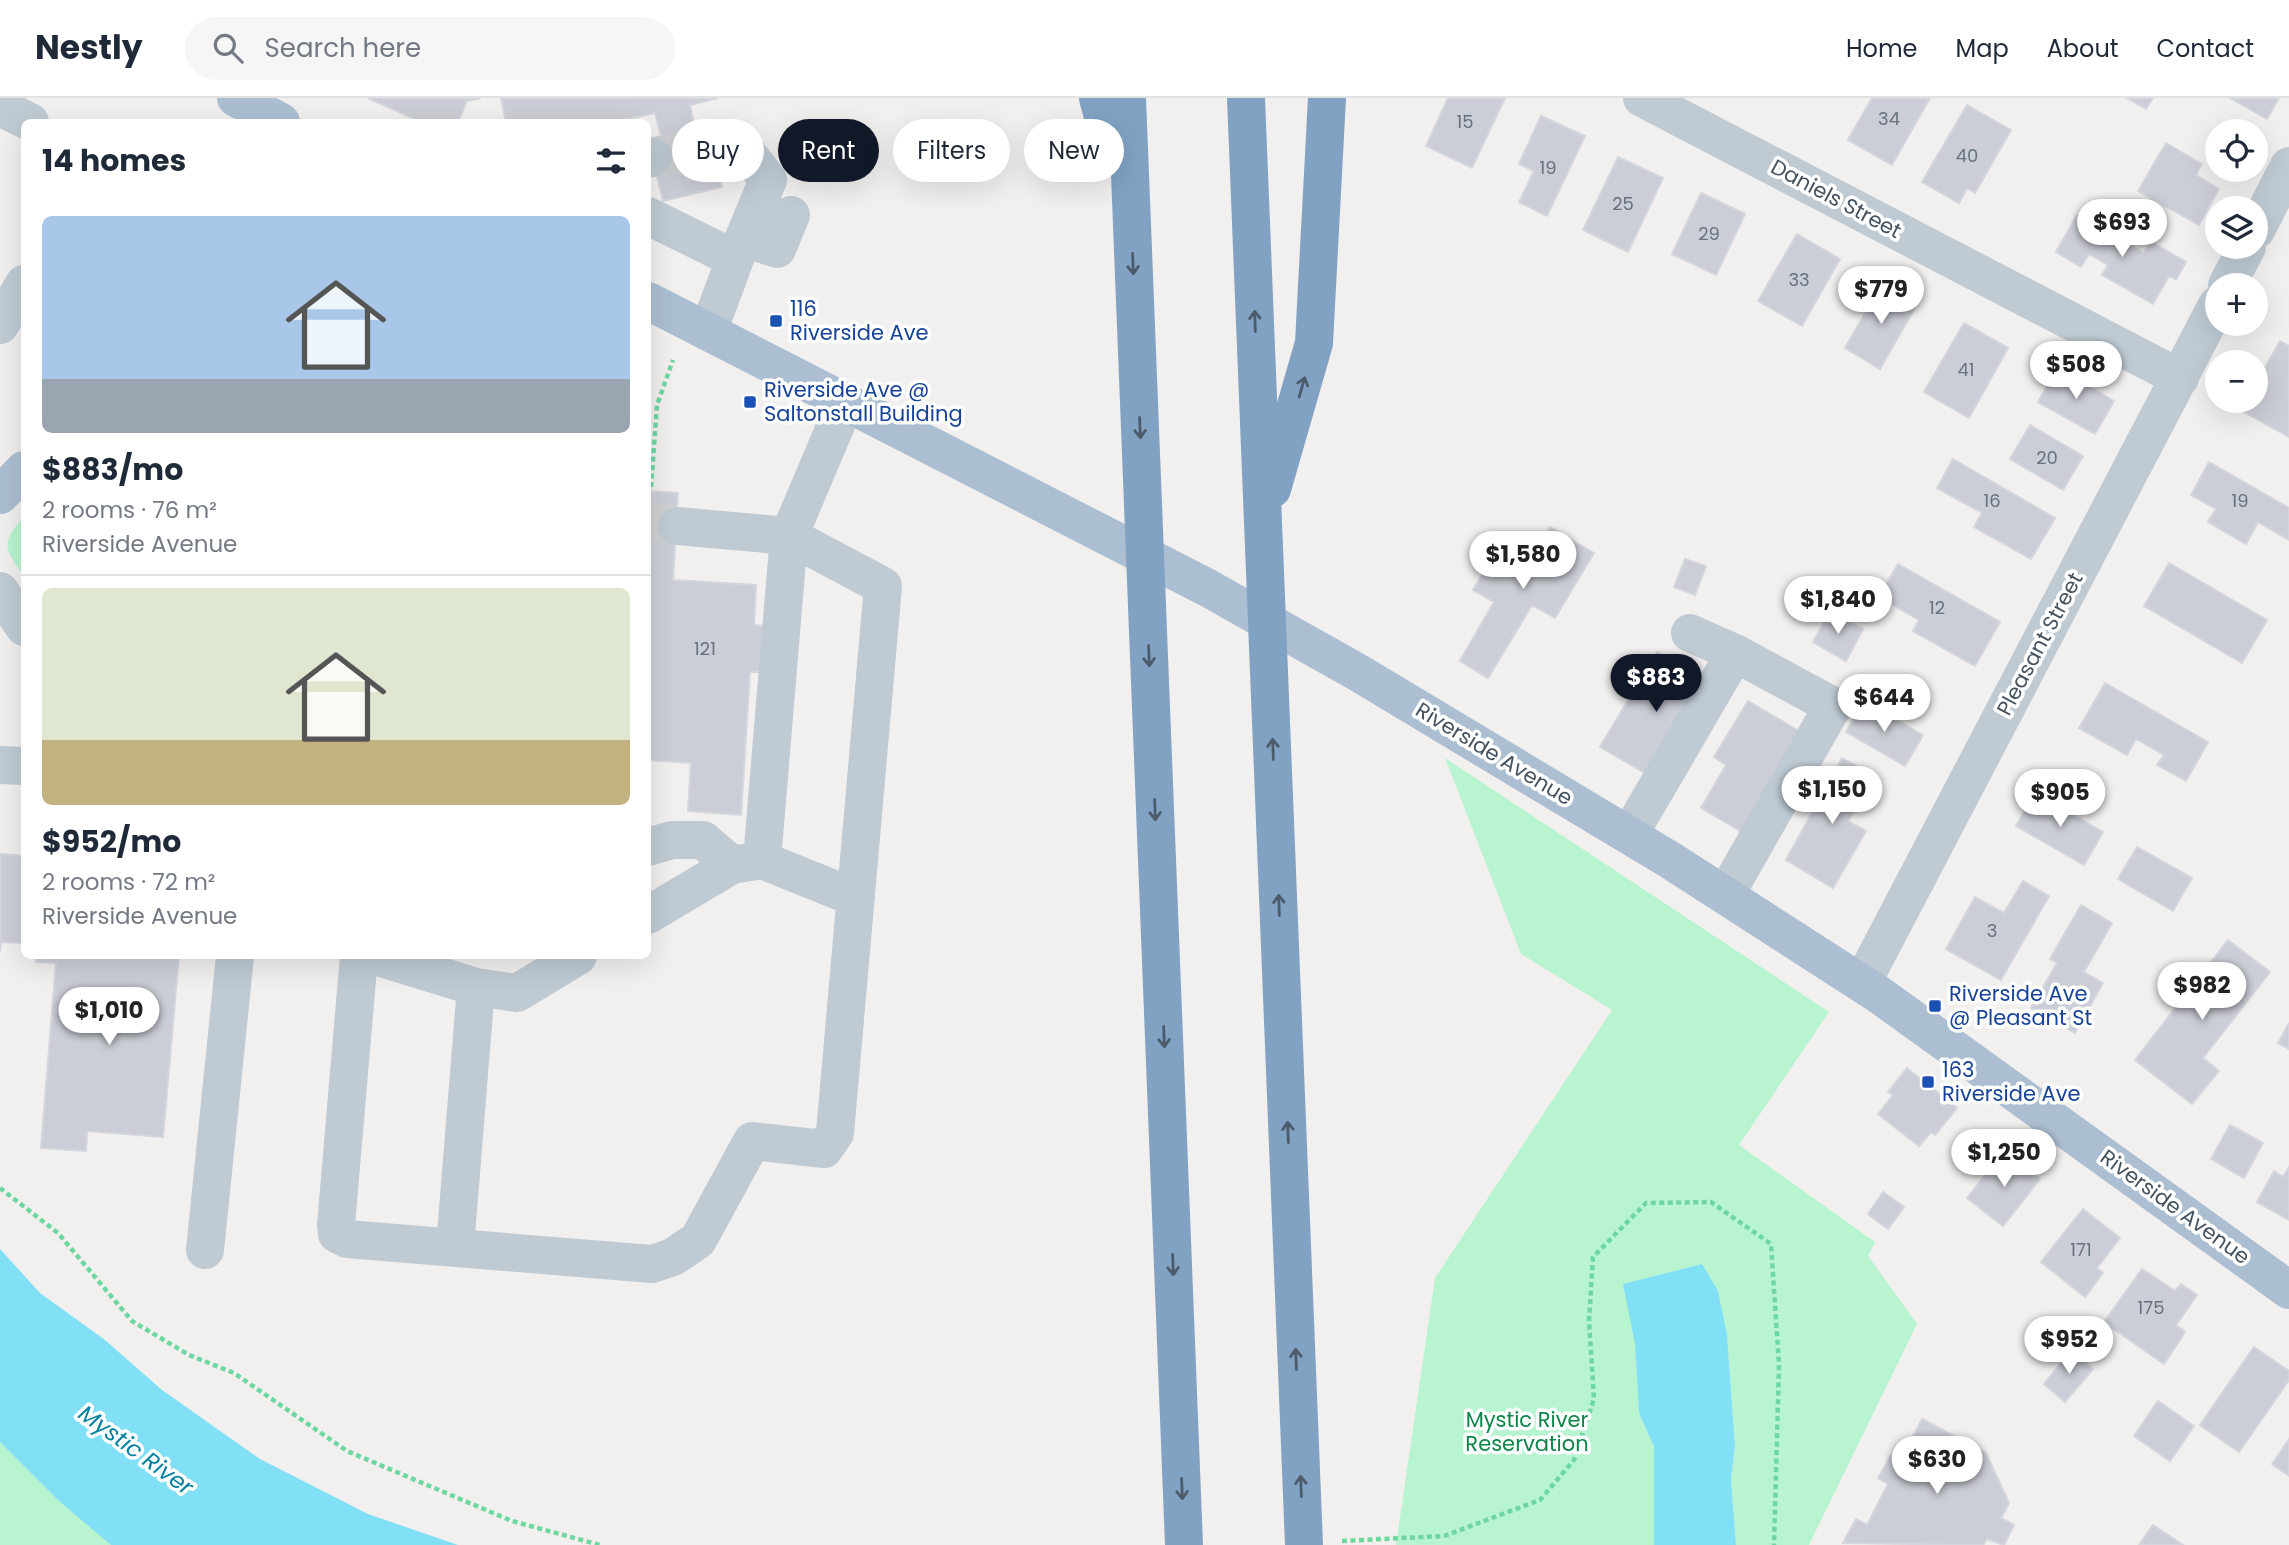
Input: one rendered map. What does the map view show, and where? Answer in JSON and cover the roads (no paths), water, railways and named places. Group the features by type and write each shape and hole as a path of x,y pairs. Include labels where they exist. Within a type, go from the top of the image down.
{"highway":[{"path":"1098,98 1131,221"},
{"path":"1127,98 1184,1545"},
{"path":"1247,98 1271,445 1263,520 1299,1427 1319,1543"},
{"path":"1271,445 1314,343 1327,98"}],"main road":[{"name":"Riverside Avenue","path":"651,304 692,342 846,401 1208,588 1357,672 1629,835 1726,894 1862,983 2289,1290"},
{"path":"0,495 21,473"}],"street":[{"name":"Daniels Street","path":"1642,98 2180,378"},
{"path":"0,107 24,119"},
{"path":"2268,207 2289,166"},
{"path":"692,342 740,249 768,180 764,175"},
{"path":"651,217 740,249 776,249 791,215"},
{"path":"0,325 21,289"},
{"name":"Pleasant Street","path":"1862,983 2205,329"},
{"path":"747,863 789,536 846,401"},
{"path":"359,959 337,1234 347,1239 652,1264 673,1258 698,1240 752,1141 824,1149 835,1133 884,586 789,536 677,526"},
{"path":"0,591 21,622"},
{"path":"1690,634 1735,653 1833,706 1726,894"},
{"path":"1629,835 1735,653"},
{"path":"0,765 21,766"},
{"path":"651,846 672,840 703,840 747,863 856,898"},
{"path":"651,913 747,863"},
{"path":"205,1250 235,959"},
{"path":"384,959 476,988 517,993 573,959"},
{"path":"454,1247 476,988"}],"water":[{"name":"Mystic River","path":"0,1249 40,1293 105,1340 162,1390 260,1459 368,1514 458,1545 111,1545 60,1502 0,1442"},
{"path":"1702,1264 1718,1291 1727,1335 1735,1446 1731,1479 1736,1545 1654,1545 1654,1447 1639,1413 1635,1344 1623,1284"}],"tunnel":[{"path":"653,157 672,153"},
{"path":"651,521 677,526"}],"place":[{"name":"116 Riverside Ave","path":"776,321"},
{"name":"Riverside Ave @ Saltonstall Building","path":"750,402"},
{"name":"Riverside Ave @ Pleasant St","path":"1935,1006"},
{"name":"163 Riverside Ave","path":"1928,1082"}],"park label":[{"name":"Mystic River Reservation","path":"1527,1432"}]}
